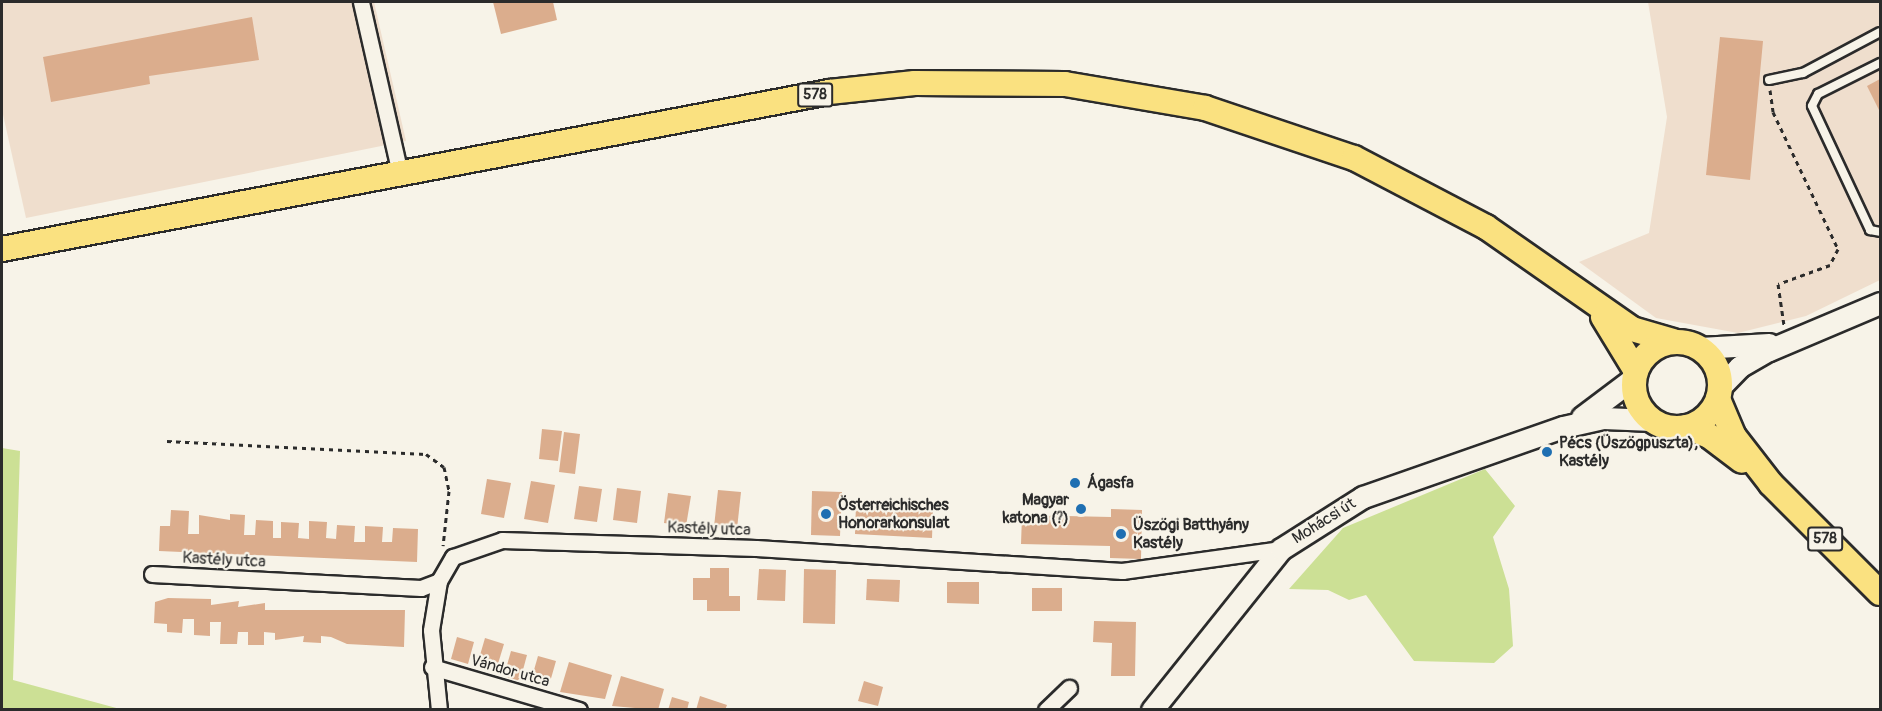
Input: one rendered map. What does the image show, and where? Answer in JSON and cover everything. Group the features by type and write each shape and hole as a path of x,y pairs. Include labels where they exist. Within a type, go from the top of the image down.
{"main road":[{"name":"578","path":"2,249 829,92 915,83 1065,84 1205,108 1354,158 1486,227 1590,301 1642,334 1700,348 1713,361 1719,393 1733,435 1771,484 1881,594"},
{"name":"578","path":"1590,301 1616,332 1635,374 1639,406 1652,420 1686,427 1709,436 1771,484"},
{"path":"1686,427 1706,417 1719,393 1739,367 1787,341 1881,303"},
{"path":"1700,348 1787,341"},
{"path":"1563,427 1611,400 1635,374 1650,351 1673,342"},
{"path":"1563,427 1603,418 1652,420"},
{"name":"Mohácsi út","path":"1152,710 1281,549 1363,497 1563,427"}],"street":[{"path":"361,2 400,174"},
{"name":"Kastély utca","path":"152,574 421,588 439,581 453,557 501,540 756,548 1122,572 1281,549"},
{"path":"439,581 432,667 439,710"},
{"name":"Vándor utca","path":"432,667 579,710"},
{"path":"1046,710 1069,688"}],"lane":[{"path":"1769,80 1803,73 1881,32"},
{"path":"1881,63 1818,94 1812,106 1870,230 1881,232"}],"path":[{"path":"1769,80 1773,112 1838,249 1830,265 1778,284 1787,341"},
{"path":"167,441 426,454 444,467 449,491 439,581"}],"shaded area":[{"path":"2,2 374,2 406,141 26,218 2,110"},
{"path":"1648,2 1880,2 1880,280 1806,316 1738,333 1656,318 1579,262 1649,233 1667,117"}],"green space":[{"path":"2,448 20,451 13,680 120,709 2,709"},
{"path":"1485,469 1515,506 1493,537 1509,589 1513,646 1494,663 1414,661 1366,595 1349,600 1328,590 1289,589 1343,528"}],"building":[{"path":"493,2 553,2 557,20 501,34"},
{"path":"252,17 259,60 149,76 150,84 51,102 43,57"},
{"path":"1720,37 1763,41 1750,180 1706,175"},
{"path":"1880,79 1880,112 1867,86"},
{"path":"542,429 562,431 558,461 539,459"},
{"path":"564,432 580,434 575,474 559,472"},
{"path":"487,479 511,483 504,518 481,514"},
{"path":"531,481 555,485 548,523 524,519"},
{"path":"579,486 602,489 597,522 574,519"},
{"path":"617,488 641,491 637,523 613,520"},
{"path":"718,490 741,492 737,529 714,527"},
{"name":"Österreichisches Honorarkonsulat","path":"812,491 842,492 840,536 811,535"},
{"path":"668,493 691,496 686,526 664,523"},
{"path":"856,504 933,508 932,538 855,534"},
{"path":"1111,509 1142,510 1141,559 1110,558 1110,546 1021,544 1022,515 1111,517"},
{"path":"171,510 189,511 188,534 199,534 199,515 230,520 230,514 245,515 244,535 255,535 256,520 273,521 273,538 281,538 281,522 299,523 298,538 309,539 309,521 327,522 326,538 336,539 337,525 355,526 354,542 365,542 365,526 383,527 382,542 392,542 393,528 418,529 417,562 159,551 160,526 170,526"},
{"path":"710,568 729,568 729,596 740,596 740,611 707,611 707,600 693,600 693,578 710,578"},
{"path":"759,569 786,570 785,601 757,600"},
{"path":"804,569 836,570 835,624 803,623"},
{"path":"867,579 900,580 899,602 866,600"},
{"path":"947,582 979,582 979,604 947,603"},
{"path":"1032,588 1062,588 1062,611 1032,611"},
{"path":"168,598 211,599 211,605 239,601 238,607 265,603 265,610 405,610 404,647 347,644 331,637 321,636 321,643 303,642 304,636 275,640 275,633 264,632 264,645 248,645 248,632 238,632 237,644 220,644 221,622 210,622 210,636 194,635 194,619 183,619 182,633 167,632 167,624 154,623 155,602"},
{"path":"1094,621 1136,622 1135,676 1111,676 1112,643 1093,642"},
{"path":"457,637 474,642 468,664 451,659"},
{"path":"485,638 504,644 497,667 478,662"},
{"path":"511,651 527,655 520,681 504,676"},
{"path":"538,656 556,661 550,682 532,677"},
{"path":"569,662 612,675 605,699 560,692"},
{"path":"621,676 664,689 658,710 612,706"},
{"path":"864,681 883,687 878,706 858,701"},
{"path":"700,696 727,705 725,710 696,710"},
{"path":"672,697 689,702 687,710 668,710"}],"place":[{"name":"Pécs (Üszögpuszta), Kastély","path":"1547,452"},
{"name":"Ágasfa","path":"1075,483"},
{"name":"Magyar katona (?)","path":"1081,509"},
{"name":"Österreichisches Honorarkonsulat","path":"826,514"},
{"name":"Üszögi Batthyány Kastély","path":"1121,534"}]}
